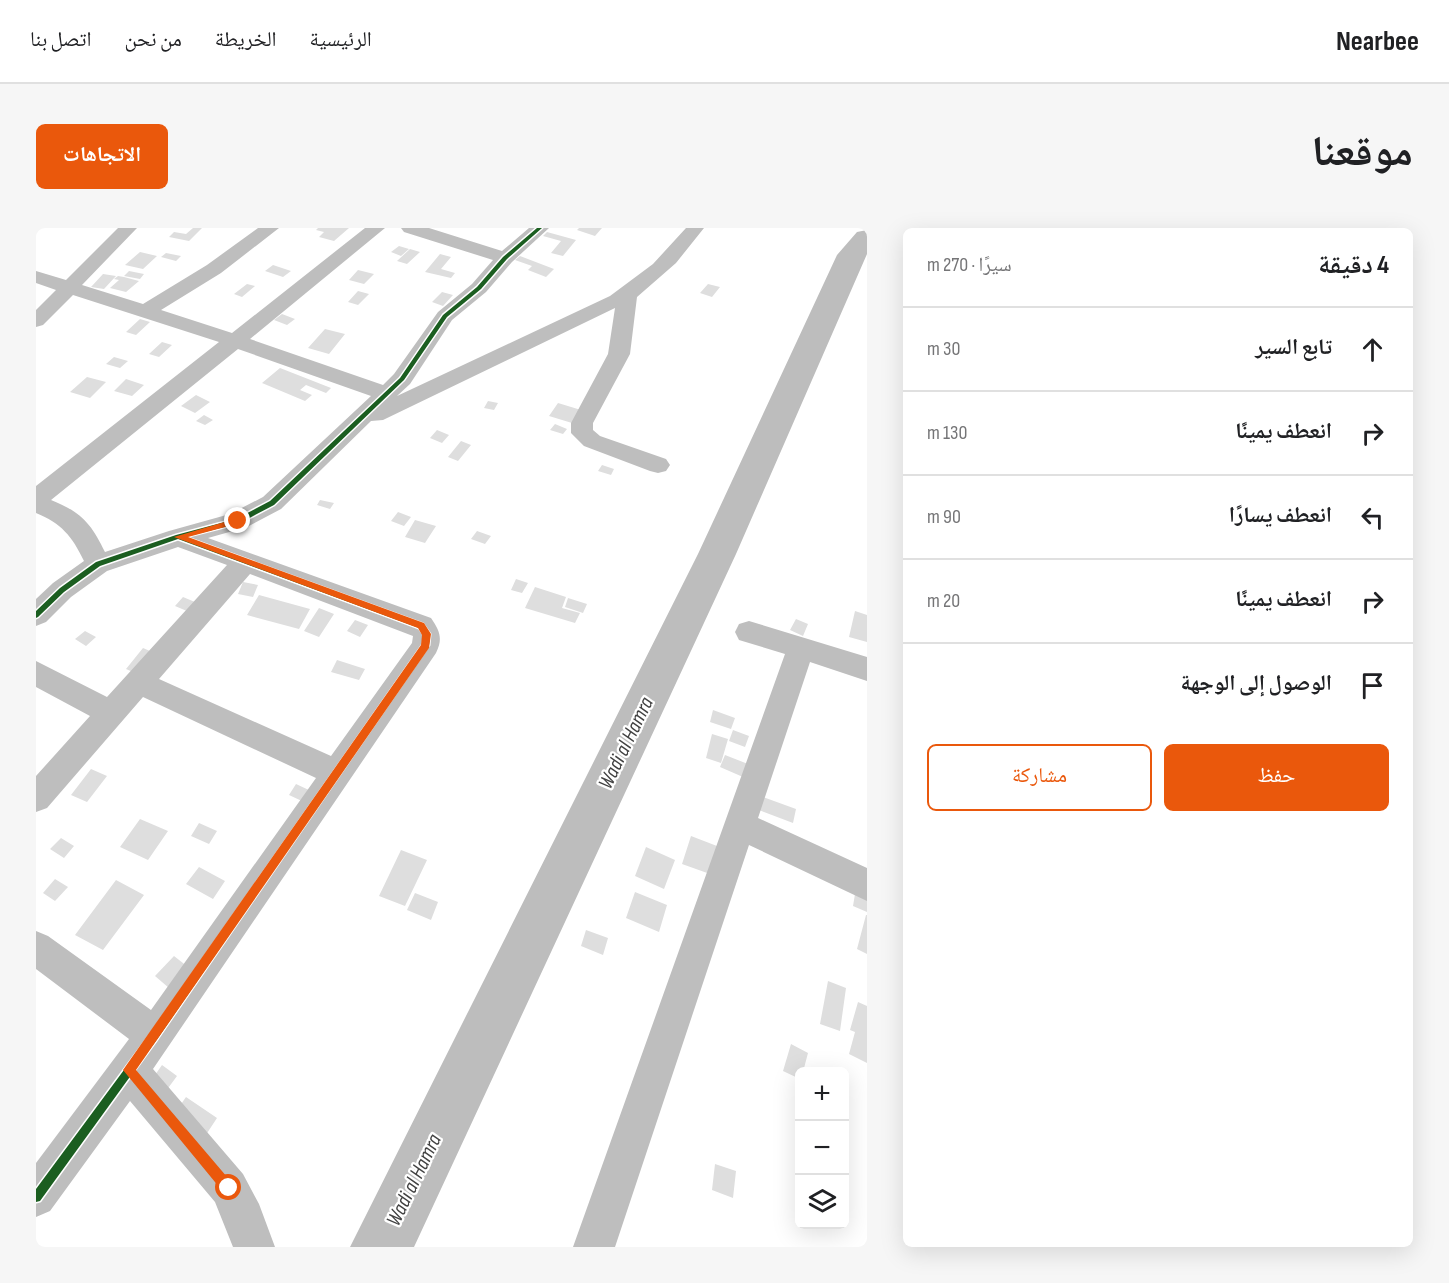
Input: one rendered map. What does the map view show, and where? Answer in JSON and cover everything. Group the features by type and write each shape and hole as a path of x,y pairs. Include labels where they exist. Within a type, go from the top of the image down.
{"street":[{"path":"36,321 128,228"},
{"path":"146,311 214,269 270,228"},
{"path":"98,564 81,528 61,513 36,501 376,228"},
{"path":"410,228 506,258"},
{"path":"36,615 62,590 98,564 178,537 238,521 272,502 386,394 406,372 445,316 486,282 506,258 540,228"},
{"path":"348,428 627,294 639,287 671,258 695,228"},
{"path":"36,277 234,340 386,394"},
{"path":"627,294 619,354 582,423 582,433 592,441 658,465"},
{"path":"36,1197 155,1035 426,645 427,634 421,626 178,537"},
{"path":"36,798 245,562"},
{"path":"749,632 867,669"},
{"path":"594,1247 801,649"},
{"path":"36,673 111,713"},
{"path":"140,683 337,773"},
{"path":"740,825 867,885"},
{"path":"36,948 155,1035"},
{"path":"129,1070 229,1188 254,1247"}],"building":[{"path":"193,228 202,228 189,241 169,237 174,232 186,234"},
{"path":"318,228 349,228 334,241 319,237 324,232 316,230"},
{"path":"579,228 602,228 595,236 577,230"},
{"path":"547,232 576,240 563,256 551,253 561,241 543,236"},
{"path":"399,246 409,249 401,256 391,252"},
{"path":"410,249 420,252 407,264 397,261"},
{"path":"140,252 157,256 143,269 125,265"},
{"path":"166,253 181,256 176,261 161,257"},
{"path":"440,254 451,257 441,269 455,273 451,278 425,272"},
{"path":"520,256 554,269 546,277 528,270 532,266 515,260"},
{"path":"273,265 291,271 283,277 265,271"},
{"path":"358,270 374,274 364,284 349,280"},
{"path":"129,271 144,274 140,279 124,276"},
{"path":"103,274 116,276 104,289 91,287"},
{"path":"118,276 139,281 126,292 110,288 119,280 114,279"},
{"path":"247,284 255,286 242,297 234,294"},
{"path":"708,284 720,287 712,297 700,293"},
{"path":"358,291 369,294 358,305 348,302"},
{"path":"442,292 453,295 443,306 432,302"},
{"path":"282,314 295,319 287,325 274,320"},
{"path":"140,319 150,322 136,335 126,332"},
{"path":"325,329 345,334 329,354 308,348"},
{"path":"162,342 172,345 159,357 149,354"},
{"path":"114,357 128,361 120,368 106,364"},
{"path":"280,368 331,388 326,393 306,385 300,390 312,395 305,401 262,383"},
{"path":"87,377 106,382 90,398 70,392"},
{"path":"126,379 144,385 132,396 114,391"},
{"path":"196,395 210,402 195,413 181,406"},
{"path":"488,401 498,403 494,410 484,408"},
{"path":"558,403 581,410 572,423 549,416"},
{"path":"204,415 213,420 205,425 196,421"},
{"path":"555,424 567,429 563,434 550,430"},
{"path":"437,430 449,435 442,443 430,438"},
{"path":"461,441 471,445 458,461 448,457"},
{"path":"602,465 614,469 611,475 598,471"},
{"path":"320,500 334,503 330,509 317,505"},
{"path":"398,512 411,517 404,526 391,521"},
{"path":"415,520 436,526 425,543 405,537"},
{"path":"477,531 491,536 485,544 471,539"},
{"path":"516,579 528,583 522,593 511,590"},
{"path":"243,582 258,585 253,597 238,594"},
{"path":"535,587 566,597 562,608 580,613 575,623 525,608"},
{"path":"259,595 310,609 299,629 247,615"},
{"path":"183,597 202,605 194,614 175,606"},
{"path":"568,598 587,604 583,613 565,607"},
{"path":"319,608 334,614 319,637 304,631"},
{"path":"855,611 867,615 867,642 849,637"},
{"path":"796,619 808,624 803,636 790,630"},
{"path":"355,620 368,625 360,637 347,631"},
{"path":"85,631 96,637 86,646 75,639"},
{"path":"143,648 157,654 140,675 126,669"},
{"path":"337,660 365,669 359,680 331,672"},
{"path":"713,710 735,718 731,729 710,722"},
{"path":"733,730 749,736 745,747 729,741"},
{"path":"712,734 728,739 721,763 706,758"},
{"path":"725,755 748,764 743,777 720,767"},
{"path":"91,769 107,776 87,802 71,795"},
{"path":"296,784 311,791 304,802 289,795"},
{"path":"763,797 796,809 793,823 759,810"},
{"path":"140,819 168,831 148,860 120,847"},
{"path":"199,823 217,831 209,844 191,836"},
{"path":"691,836 717,846 710,874 682,864"},
{"path":"61,838 74,846 64,858 50,849"},
{"path":"646,847 675,860 664,889 635,876"},
{"path":"401,850 427,860 405,906 379,896"},
{"path":"199,867 225,881 213,899 186,884"},
{"path":"55,879 68,887 55,901 43,893"},
{"path":"116,880 144,895 103,950 75,935"},
{"path":"635,892 667,905 659,932 626,918"},
{"path":"415,893 438,902 431,920 407,910"},
{"path":"855,894 867,899 867,912 853,906"},
{"path":"867,915 867,954 857,949"},
{"path":"586,930 608,938 603,955 581,946"},
{"path":"174,956 188,967 169,988 155,976"},
{"path":"828,981 846,988 840,1031 820,1024"},
{"path":"858,1002 867,1006 867,1063 849,1054 855,1032 850,1030"},
{"path":"791,1044 808,1053 804,1067 795,1067 795,1077 783,1071"},
{"path":"162,1065 177,1076 163,1095 148,1085"},
{"path":"186,1097 217,1118 192,1156 161,1133"},
{"path":"715,1164 736,1171 733,1198 712,1190"}],"waterway":[{"name":"Wadi al Hamra","path":"381,1247 717,554 851,255 867,238"}],"cycle path":[{"path":"36,615 62,590 98,564 178,537 238,521 272,503 402,379 445,316 479,288 505,258 540,228"},
{"path":"36,1197 155,1035 426,645 427,634 421,626 178,537"}],"route":[{"path":"229,1188 129,1070 426,645 427,634 421,626 178,537 238,521"}]}
